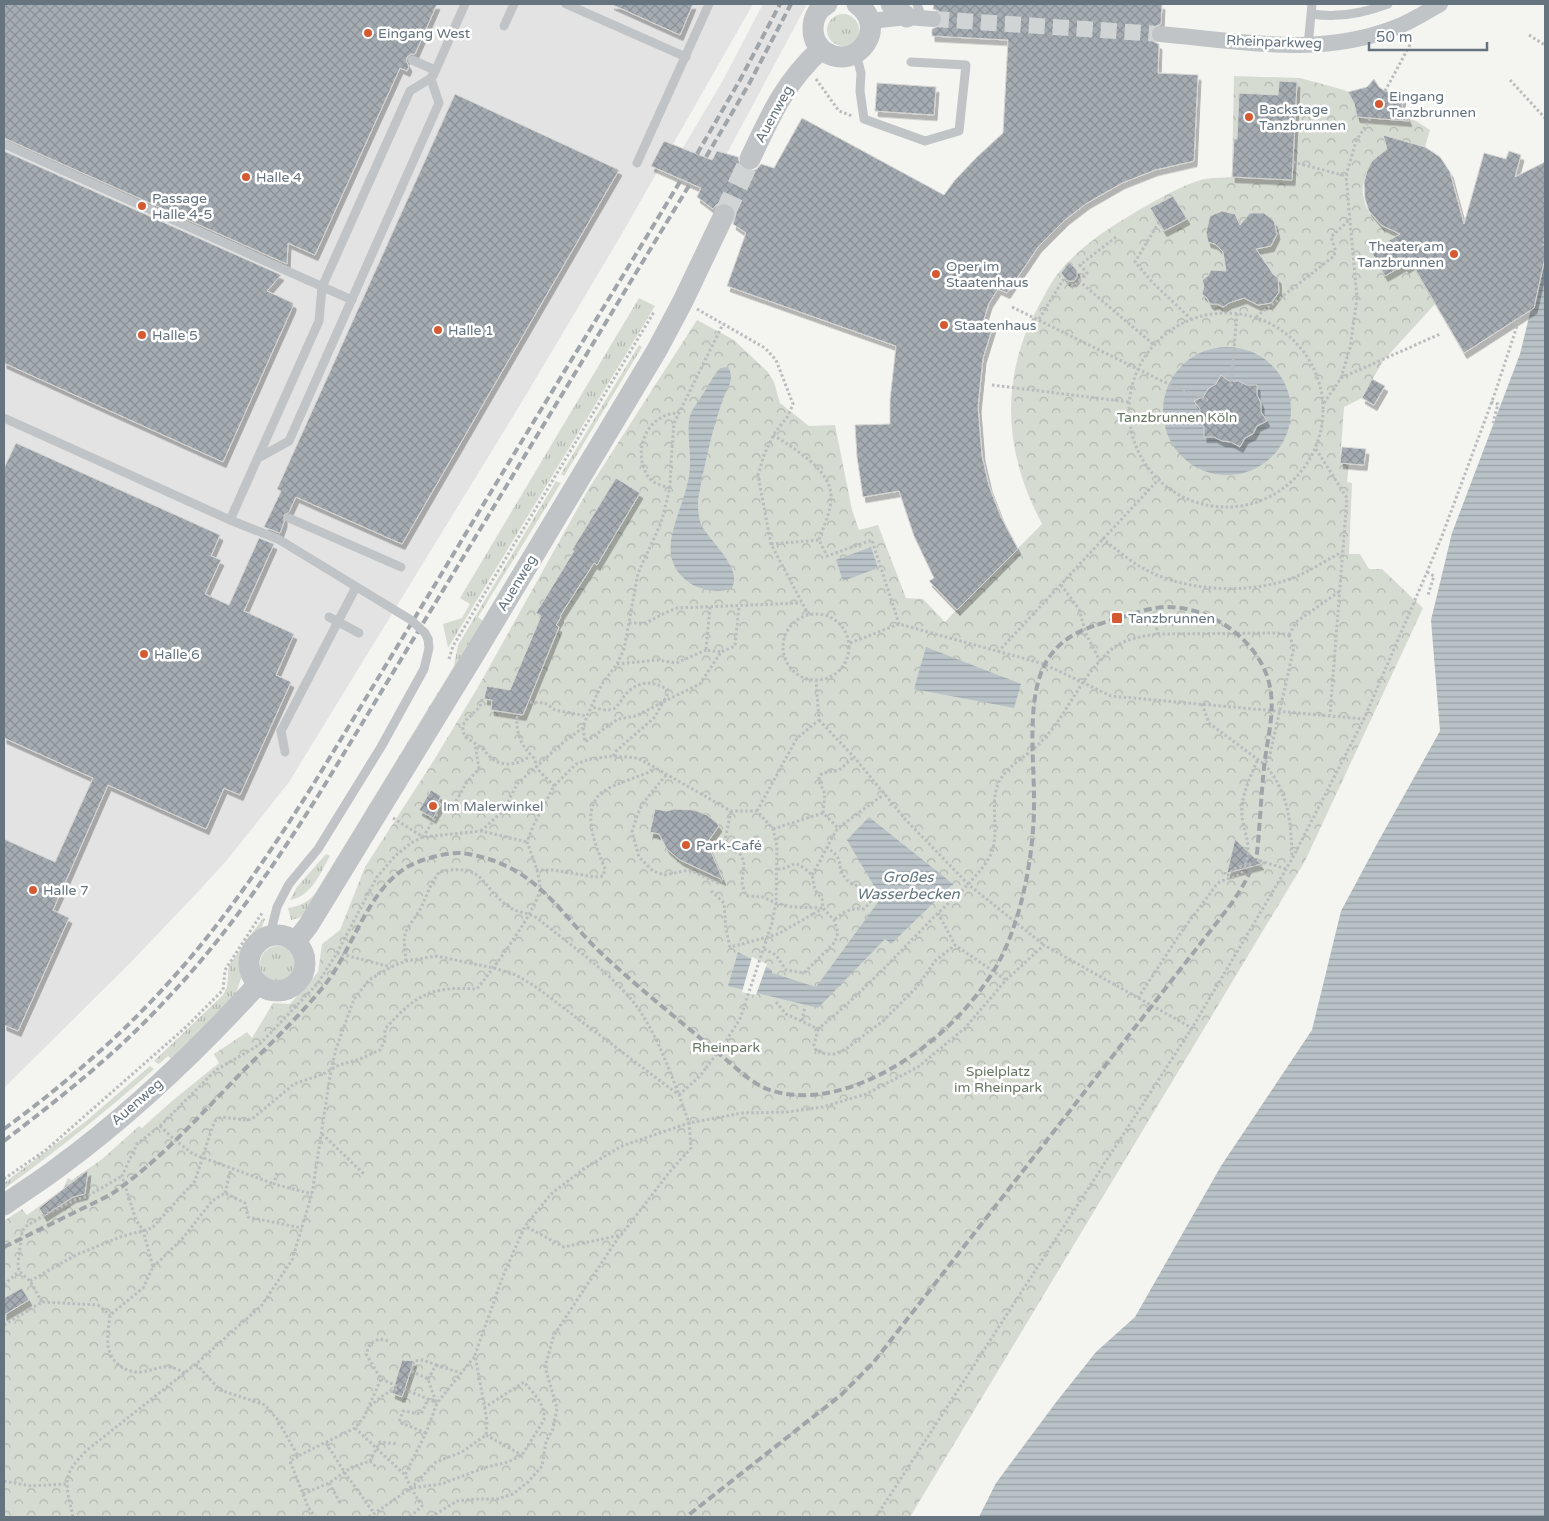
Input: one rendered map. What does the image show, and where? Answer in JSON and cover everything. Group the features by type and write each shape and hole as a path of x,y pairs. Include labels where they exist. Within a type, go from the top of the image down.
{"street":[{"path":"827,4 816,14 813,32 821,49 832,56 844,57 856,54 863,48 871,30 866,12 857,4"},
{"path":"891,4 920,14"},
{"name":"Rheinparkweg","path":"1160,34 1271,45 1308,46 1336,43 1396,28 1414,20 1440,4"},
{"path":"870,21 920,14"},
{"name":"Auenweg","path":"750,159 775,105 800,70 821,49"},
{"name":"Auenweg","path":"296,941 308,926 380,810 657,350 724,216"},
{"path":"270,935 284,935 296,941 306,958 302,977 295,985 286,990 277,991 267,989 258,984 250,969 249,960 251,952 262,939 270,935"},
{"name":"Auenweg","path":"4,1205 61,1166 137,1103 212,1034 258,984"}],"lane":[{"path":"4,418 230,520 319,321 322,287 410,91 431,79 465,4"},
{"path":"230,520 319,321 322,287 410,91 431,78 465,4"},
{"path":"504,26 514,4"},
{"path":"566,4 686,57"},
{"path":"637,163 709,4"},
{"path":"1308,46 1312,4"},
{"path":"1312,14 1330,17 1388,4"},
{"path":"856,54 861,73 860,91 864,119 925,141 959,131 966,65 911,62"},
{"path":"412,60 435,70"},
{"path":"258,458 289,441 439,103 431,79"},
{"path":"4,144 352,300"},
{"path":"13,422 230,520 278,539 411,620 425,633 429,648 424,669 381,747 318,849 289,884 277,907 270,935"},
{"path":"289,518 402,567"},
{"path":"285,752 280,731 356,587"},
{"path":"329,617 358,634"}],"path":[{"path":"1529,35 1545,45"},
{"path":"1385,91 1411,43"},
{"path":"815,76 839,112 864,119"},
{"path":"1510,80 1545,118"},
{"path":"1324,403 1341,378 1350,348 1358,298 1346,176 1356,141 1370,119"},
{"path":"1293,162 1346,176"},
{"path":"1256,317 1334,256 1335,249 1330,237 1350,219"},
{"path":"1158,222 1135,262 1153,283 1192,318"},
{"path":"1039,319 1063,280 1074,286 1087,273 1080,265 1116,237"},
{"path":"1543,246 1545,237"},
{"path":"1079,281 1154,345"},
{"path":"683,300 765,348 776,360 793,404 788,416 773,435 758,475 771,544 808,614"},
{"path":"1012,307 1170,385 1208,400"},
{"path":"1214,313 1237,313 1256,317 1282,330 1303,350 1318,374 1324,403 1323,426 1316,449 1299,475 1274,495 1245,506 1214,507 1184,498 1158,480 1141,457 1131,430 1129,402 1132,385 1138,369 1154,345 1169,330 1192,318 1214,313"},
{"path":"1231,386 1237,313"},
{"path":"876,1517 1192,1028 1292,859 1364,719 1427,572 1492,402 1520,317"},
{"path":"723,324 674,423 670,462 670,488 661,523 638,573 624,649 617,664 602,684 587,716 583,728 585,742 618,719 636,716 700,684 721,652 734,646 739,606"},
{"path":"1341,378 1440,334"},
{"path":"992,385 1129,402"},
{"path":"1492,402 1498,404 1493,422"},
{"path":"670,488 660,486 650,479 643,464 642,450 650,426 658,418 670,413 679,414"},
{"path":"773,435 793,447 810,461 830,487 829,513 819,540 827,556 872,540 900,624"},
{"path":"1316,449 1347,498 1330,715"},
{"path":"998,652 1158,480"},
{"path":"1102,538 1136,565 1176,582 1219,589 1264,586 1285,581 1304,573 1342,551"},
{"path":"771,544 819,540"},
{"path":"1427,572 1434,576 1428,595"},
{"path":"1061,585 1079,609 1086,634 1100,661"},
{"path":"1289,635 1296,622 1340,591"},
{"path":"629,623 646,623 677,608 801,603"},
{"path":"706,650 710,607"},
{"path":"1154,612 1158,634"},
{"path":"808,614 830,616 846,632 850,643 845,665 827,679 816,681 804,678 794,672 786,663 783,651 784,639 788,628 797,619 808,614"},
{"path":"850,643 900,624 1044,664 1111,696 1364,719"},
{"path":"955,945 935,961 916,988 883,1021 846,1049 834,1054 816,1051 814,1045 818,1029 871,982 938,913 969,885 990,857 994,842 996,794 1000,779 1046,736 1082,682 1100,661 1121,643 1139,637 1158,634 1278,632 1289,635"},
{"path":"1264,764 1269,759 1294,647 1289,635"},
{"path":"617,664 657,660 676,663 685,661 706,650 721,652"},
{"path":"816,681 819,720 854,757 904,819 969,885 1044,945 1192,1028"},
{"path":"591,707 608,710 615,708 635,685 647,682 667,689 666,696 656,717 616,751 614,756"},
{"path":"482,699 480,708 470,715 464,724 465,735 492,759 499,762 517,763 530,756"},
{"path":"530,702 545,703 555,710 587,716"},
{"path":"1202,704 1209,722 1258,759 1275,776 1287,804 1291,826 1292,859"},
{"path":"517,716 518,736 530,756 535,759 536,767 554,786"},
{"path":"757,811 797,738 819,720"},
{"path":"481,830 504,810 517,784 566,740 583,728"},
{"path":"448,807 455,803 466,782 479,769 475,743"},
{"path":"30,1281 76,1255 120,1237 152,1228 195,1181 212,1128 215,1121 221,1117 252,1119 294,1084 380,1050 385,1040 385,1029 403,1009 422,996 454,987 476,989 494,968 530,913 540,889 527,842 533,826 554,786 576,764 590,759 614,756 638,758 731,811 757,811"},
{"path":"823,813 825,794 819,781 819,776 823,773 839,770 854,757"},
{"path":"1138,998 1217,884 1240,874 1246,862 1250,846 1242,820 1242,807 1247,785 1258,759"},
{"path":"536,870 553,870 595,877 603,876 605,869 590,824 594,804 599,795 654,768"},
{"path":"666,775 644,803 637,816 632,832 639,857 653,871 665,875 689,870 718,883 721,881 720,878"},
{"path":"812,875 838,828 883,794"},
{"path":"380,810 423,837"},
{"path":"731,811 725,840 732,850 741,855 744,862 742,884 746,896 763,897 792,907 823,908"},
{"path":"679,1095 700,1076 735,1028 772,923 776,903 776,846 772,829 757,811"},
{"path":"423,837 438,813"},
{"path":"823,813 838,828"},
{"path":"772,829 823,813"},
{"path":"42,1302 30,1281 19,1271 18,1264 22,1232 25,1227 46,1214 77,1199 86,1197 122,1176 137,1144 160,1126 216,1070 260,1045 318,983 337,953 377,877 395,856 411,843 423,837 481,830 527,842"},
{"path":"826,847 836,853 840,860 840,869 846,879 852,884 860,885 866,889 871,896 870,902 864,909 852,908 844,910 834,920"},
{"path":"1225,879 1224,877 1229,875 1229,872 1225,871 1225,874 1229,875 1234,869 1260,861 1261,861 1264,863 1262,866 1260,865 1261,861 1286,869"},
{"path":"764,949 776,955 786,970 804,973 835,942 838,932 834,920 823,908 822,899 815,890 812,875 798,864 792,864 783,869 775,869"},
{"path":"406,961 404,938 406,931 421,908 439,872 460,870 482,877 495,898 512,910 530,913 598,967 626,994 639,1010 654,1034 679,1095 689,1123 691,1148 672,1169 621,1235 554,1335 545,1367 557,1408 553,1429 546,1442 542,1466 528,1482 513,1494 497,1499 457,1501 431,1517"},
{"path":"711,891 724,903 726,930 730,947 778,934 823,908"},
{"path":"938,913 955,945 1006,980"},
{"path":"405,1475 426,1433 437,1403 476,1356 503,1276 525,1226 551,1194 585,1168 622,1146 689,1123 742,1112 787,1112 823,1107 866,1094 918,1066 965,1028 1006,980 1044,945"},
{"path":"337,953 391,967"},
{"path":"73,1517 66,1484 73,1464 87,1450 196,1364 262,1305 292,1260 312,1194 331,1070 336,1049 354,999 369,980 391,967 406,961 436,956 494,968 516,975 536,987 679,1095"},
{"path":"776,1002 786,1014 818,1029"},
{"path":"802,1022 805,1006"},
{"path":"160,1126 193,1154 274,1184 312,1194"},
{"path":"321,1134 364,1174"},
{"path":"185,1373 167,1366 140,1372 128,1371 118,1366 108,1346 110,1314 143,1288 153,1267 182,1239 212,1201 225,1194 232,1169"},
{"path":"274,1184 277,1173"},
{"path":"122,1176 136,1220 144,1230 153,1267"},
{"path":"225,1194 245,1204 248,1218 302,1228"},
{"path":"525,1226 564,1247 621,1235"},
{"path":"4,1285 19,1271"},
{"path":"4,1325 42,1302 98,1305 110,1314"},
{"path":"389,1341 379,1338 370,1344 366,1354 380,1379 437,1403"},
{"path":"476,1356 487,1421 486,1435"},
{"path":"437,1403 428,1379 411,1371 414,1361 424,1360 461,1373"},
{"path":"196,1364 220,1390 265,1405 277,1419 298,1456"},
{"path":"428,1379 436,1365"},
{"path":"316,1517 308,1507 290,1461 355,1428 364,1417 380,1379"},
{"path":"411,1488 441,1484 487,1467 508,1462 522,1455 544,1420 542,1405 524,1382 484,1408"},
{"path":"369,1406 385,1394 401,1388"},
{"path":"426,1433 399,1422 403,1411 421,1414 428,1399"},
{"path":"355,1428 405,1475 422,1506 410,1517"},
{"path":"486,1435 522,1455"},
{"path":"369,1517 411,1488 436,1462 462,1452 486,1435"},
{"path":"303,1494 329,1483 352,1467 370,1461 380,1442 397,1444"},
{"path":"326,1443 374,1513"},
{"path":"370,1461 377,1468"},
{"path":"4,1481 31,1486 66,1484"},
{"path":"329,1483 340,1503"}],"shaded area":[{"path":"4,4 753,4 620,237 523,400 289,782 227,860 193,897 131,962 4,1088"},
{"path":"763,4 807,4 719,168 680,153 722,82"}],"green space":[{"path":"843,14 849,15 854,19 858,24 858,36 854,41 849,45 843,46 837,45 832,41 828,36 827,30 828,24 832,19 837,15"},
{"name":"Rheinpark","path":"1234,76 1300,78 1344,90 1416,121 1430,130 1425,147 1406,145 1390,149 1377,157 1368,169 1363,183 1364,198 1369,212 1381,224 1403,233 1397,237 1435,304 1383,361 1362,398 1344,407 1340,462 1349,463 1347,482 1352,483 1349,554 1360,554 1369,569 1382,569 1423,608 1305,861 910,1517 4,1517 4,1221 22,1209 27,1215 63,1189 68,1178 72,1180 101,1160 139,1126 142,1128 219,1063 214,1054 247,1032 252,1038 273,1003 290,1004 318,972 322,944 340,930 365,867 434,760 478,687 589,488 697,320 734,340 767,371 774,382 780,403 809,426 835,425 852,510 859,530 878,525 906,598 923,599 945,622 1042,524 1029,497 1020,470 1011,416 1012,389 1017,361 1025,334 1038,307 1054,279 1068,262 1085,246 1114,225 1179,188 1208,178 1232,177"},
{"path":"639,298 655,306 448,648 443,624 462,618 470,604 460,598"},
{"path":"639,345 642,347 564,476 561,474"},
{"path":"556,481 561,483 478,617 483,621 305,913 299,918 291,920 288,908 304,903 316,892 454,666 458,645"},
{"path":"326,854 330,856 310,889 298,898 290,900 297,887"},
{"path":"263,918 265,919 262,927 244,951 242,976 236,993 172,1060 168,1056 159,1064 154,1061 223,995 227,987 229,965"},
{"path":"278,946 285,947 291,951 295,957 295,971 291,977 285,981 278,982 271,981 265,977 261,971 260,964 261,957 265,951 271,947"},
{"path":"150,1066 154,1069 118,1101 4,1189 4,1183 85,1122"}],"water":[{"path":"1545,252 1545,1517 979,1517 996,1483 1057,1401 1096,1352 1135,1317 1221,1166 1312,1030 1341,911 1440,731 1431,620 1452,533 1520,354"},
{"path":"1227,347 1251,352 1272,366 1286,387 1291,411 1286,435 1272,456 1251,470 1227,475 1203,470 1182,456 1168,435 1163,411 1168,387 1182,366 1203,352"},
{"path":"728,367 731,380 711,438 698,506 701,524 730,564 734,581 731,589 712,590 702,589 693,585 680,575 673,563 671,550 675,523 688,481 690,416 717,371 720,368"},
{"path":"871,547 878,568 843,581 836,560"},
{"path":"926,647 1021,684 1014,708 914,689"},
{"name":"Großes Wasserbecken","path":"869,817 953,884 891,944 885,939 818,1008 728,986 738,952 772,970 772,973 816,987 881,898 847,840"}],"pier":[{"path":"752,957 767,964 756,995 742,992"}],"building":[{"name":"Halle 4","path":"4,4 437,4 415,54 407,57 406,61 409,66 407,71 400,68 315,255 288,243 287,264 4,138"},
{"path":"611,4 693,4 680,35"},
{"name":"Staatenhaus","path":"934,4 1162,4 1161,24 1152,28 1150,34 1154,42 1159,44 1158,73 1198,75 1194,161 1155,170 1122,183 1087,203 1066,219 1038,247 1007,293 998,289 989,303 984,319 994,323 983,358 978,407 982,456 989,486 1001,517 1018,549 957,610 929,581 934,578 914,536 899,491 863,497 857,457 855,425 890,424 890,400 896,346 727,286 746,233 733,224 736,214 735,208 730,204 724,203 717,204 713,209 697,197 701,188 651,166 664,141 712,160 717,151 738,157 740,166 745,170 752,171 761,164 774,168 802,118 944,195 955,180 1003,133 1008,40 932,36 932,29 941,25 943,19 939,11 933,9"},
{"name":"Eingang Tanzbrunnen","path":"1374,79 1379,87 1385,91 1391,93 1403,91 1402,106 1409,121 1357,117 1354,103 1348,92 1367,87"},
{"name":"Backstage Tanzbrunnen","path":"1279,81 1297,82 1292,180 1232,177 1234,139 1237,139 1239,93 1278,95"},
{"path":"877,83 936,87 934,115 875,111"},
{"name":"Halle 1","path":"455,94 619,170 402,544 296,497 289,512 284,515 284,522 280,533 264,527 281,491 277,489"},
{"name":"Theater am Tanzbrunnen","path":"1383,135 1425,147 1440,157 1450,172 1464,224 1484,153 1506,159 1509,151 1521,155 1515,177 1545,162 1545,258 1534,308 1464,353 1412,264 1406,268 1404,265 1385,276 1371,251 1400,234 1381,225 1369,211 1365,199 1364,182 1367,171 1372,161 1387,149"},
{"name":"Halle 5","path":"4,151 281,275 267,291 293,303 293,306 223,462 4,363"},
{"path":"1173,196 1187,219 1164,231 1150,208"},
{"path":"1222,211 1235,214 1240,225 1250,213 1264,213 1274,221 1277,234 1271,246 1256,249 1273,274 1278,278 1279,292 1271,303 1258,305 1244,298 1223,307 1217,304 1210,304 1202,294 1204,286 1202,280 1208,276 1211,270 1226,271 1223,252 1215,244 1208,242 1206,232 1210,216"},
{"path":"1069,262 1077,270 1077,277 1074,281 1067,281 1061,273"},
{"path":"1221,375 1229,381 1239,381 1246,385 1257,385 1261,412 1267,421 1257,426 1253,434 1245,438 1240,447 1214,437 1204,437 1200,409 1194,401 1204,396 1208,389 1216,384"},
{"path":"1372,379 1385,386 1374,405 1362,398"},
{"name":"Halle 6","path":"16,443 220,535 211,556 221,560 205,594 229,605 259,538 274,544 244,611 294,634 276,675 291,682 240,795 224,788 206,829 108,785 53,910 69,918 18,1031 4,1025 4,839 55,862 93,778 4,738 4,468"},
{"path":"1342,447 1366,449 1364,465 1340,463"},
{"path":"616,478 640,493 597,565 594,563 560,616 556,625 559,627 523,715 491,710 492,700 484,699 487,686 510,690 541,616 536,613"},
{"name":"Im Malerwinkel","path":"431,790 441,796 438,802 441,804 433,818 419,810"},
{"name":"Park-Café","path":"655,809 667,811 674,809 694,810 707,815 716,822 719,826 709,840 709,847 723,880 680,860 667,849 659,834 650,832"},
{"path":"1235,839 1261,864 1227,873"},
{"path":"88,1170 85,1194 73,1197 44,1216 39,1208"},
{"path":"22,1288 29,1300 4,1315 4,1298"},
{"path":"402,1360 414,1361 402,1397 392,1393"}],"tunnel":[{"path":"933,19 1160,34"},
{"path":"724,215 750,159"}],"railway":[{"path":"697,154 740,80 780,4"},
{"path":"706,157 749,84 791,4"},
{"path":"4,1129 70,1077 152,1001 210,934 246,886 313,785 681,180"},
{"path":"4,1141 87,1075 127,1040 208,953 248,901 321,791 690,184"},
{"path":"4,1247 110,1195 163,1152 286,1028 317,994 337,968 372,903 395,876 409,866 440,855 459,853 483,857 506,866 533,883 557,905 590,942 618,969 744,1075 767,1089 794,1095 822,1094 862,1083 893,1068 926,1045 969,1004 993,972 1012,932 1025,887 1032,841 1034,818 1032,744 1034,705 1042,670 1050,656 1056,648 1078,632 1139,612 1165,607 1181,608 1213,618 1241,637 1252,650 1262,664 1271,690 1272,701 1257,853 1242,888 873,1363 841,1395 686,1517"}],"place":[{"name":"Eingang West","path":"368,33"},
{"name":"Eingang Tanzbrunnen","path":"1379,104"},
{"name":"Backstage Tanzbrunnen","path":"1249,117"},
{"name":"Halle 4","path":"246,177"},
{"name":"Passage Halle 4-5","path":"142,206"},
{"name":"Theater am Tanzbrunnen","path":"1454,254"},
{"name":"Oper im Staatenhaus","path":"936,274"},
{"name":"Staatenhaus","path":"944,325"},
{"name":"Halle 1","path":"438,330"},
{"name":"Halle 5","path":"142,335"},
{"name":"Tanzbrunnen","path":"1117,618"},
{"name":"Halle 6","path":"144,654"},
{"name":"Im Malerwinkel","path":"433,806"},
{"name":"Park-Café","path":"686,845"},
{"name":"Halle 7","path":"33,890"}],"park label":[{"name":"Tanzbrunnen Köln","path":"1177,417"},
{"name":"Spielplatz im Rheinpark","path":"998,1080"}]}
